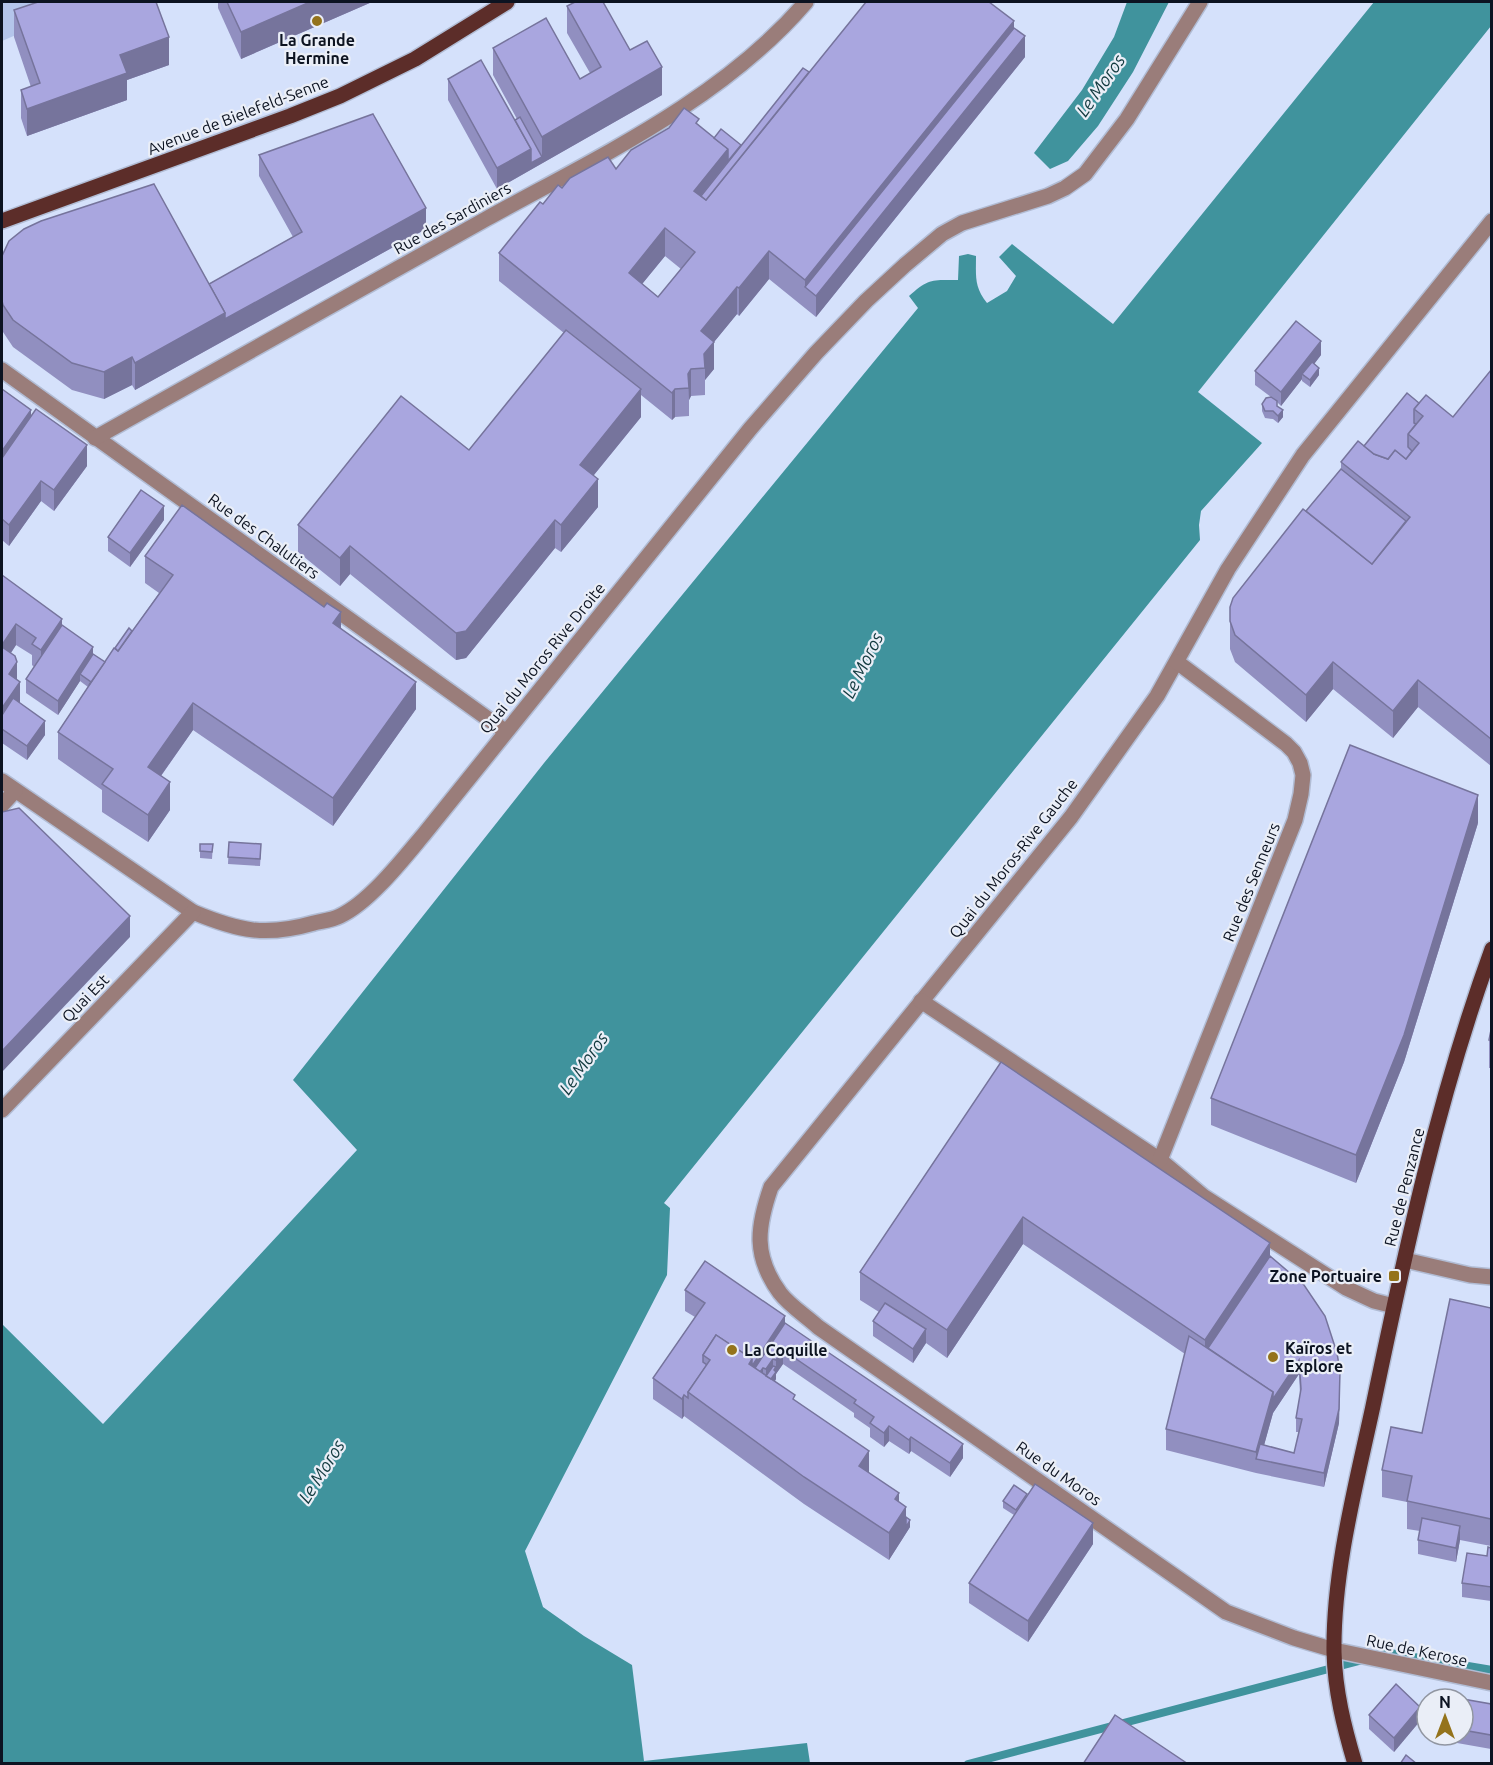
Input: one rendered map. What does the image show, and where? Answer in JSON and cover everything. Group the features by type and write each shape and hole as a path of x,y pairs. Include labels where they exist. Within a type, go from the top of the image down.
{"main road":[{"name":"Avenue de Bielefeld-Senne","path":"2,221 340,96 415,58 507,2"},
{"name":"Rue de Penzance","path":"1355,1764 1339,1702 1334,1650 1340,1575 1394,1306 1432,1144 1464,1032 1491,949"}],"street":[{"name":"Rue des Sardiniers","path":"95,438 585,165 666,117 734,71 789,21 806,2"},
{"name":"Quai du Moros Rive Droite","path":"2,781 194,912 227,926 255,931 290,930 340,916 357,904 400,862 783,390 866,301 942,234 962,223 1048,196 1065,188 1085,174 1127,119 1200,2"},
{"name":"Quai du Moros-Rive Gauche","path":"781,1294 768,1271 759,1240 761,1215 771,1187 1071,817 1137,725 1177,662 1228,569 1303,455 1491,221"},
{"name":"Rue des Chalutiers","path":"2,370 505,731"},
{"name":"Rue des Senneurs","path":"1160,1160 1295,820 1303,776 1300,763 1286,744 1177,662"},
{"path":"2,805 15,791"},
{"name":"Quai Est","path":"2,1110 194,912"},
{"path":"921,1002 1160,1160 1203,1196 1346,1288 1394,1306"},
{"path":"1405,1260 1470,1275 1491,1277"},
{"name":"Rue du Moros","path":"781,1294 818,1327 1226,1612 1266,1628 1334,1650"},
{"name":"Rue de Kerose","path":"1334,1650 1491,1683"}],"shaded area":[{"path":"2,2 92,2 2,41"}],"water":[{"name":"Le Moros","path":"1127,2 1169,2 1133,72 1098,126 1068,161 1050,169 1034,153 1082,90 1114,37"},
{"name":"Le Moros","path":"1374,2 1491,2 1491,26 1198,392 1262,443 1201,511 1200,540 664,1203 670,1208 667,1275 525,1551 543,1607 584,1636 632,1665 644,1761 807,1743 810,1763 2,1763 2,1324 103,1424 357,1150 293,1080 544,763 918,308 909,296 931,281 958,280 959,256 968,254 976,256 978,286 987,303 1007,291 1016,276 999,257 1012,244 1113,324"}],"building":[{"path":"38,2 156,2 169,37 120,55 127,73 27,109 21,90 40,83 14,10"},
{"path":"227,2 310,2 241,32"},
{"path":"575,2 603,2 630,50 647,41 662,67 542,137 493,48 546,18 580,79 601,67 567,6"},
{"path":"866,2 989,2 1014,21 805,280 769,251 739,288 737,287 701,331 714,342 704,354 705,368 691,369 688,374 689,388 675,389 672,393 499,253 540,202 543,204 558,185 562,188 570,178 608,157 616,169 631,150 669,128 684,108 699,119 696,123 728,149 694,191 706,200","holes":["665,228 695,252 658,297 629,273"]},
{"path":"1014,28 1025,36 816,296 805,287"},
{"path":"481,60 531,149 497,168 448,79"},
{"path":"803,68 809,72 706,200 701,196"},
{"path":"373,114 426,208 225,319 225,313 209,284 302,232 259,155"},
{"path":"520,117 542,157 531,163 531,149 515,120"},
{"path":"721,129 741,145 728,161 728,149 714,138"},
{"path":"154,184 225,313 135,363 132,357 104,372 72,363 13,320 3,305 2,256 9,241 24,229 41,221"},
{"path":"1296,321 1321,341 1281,392 1255,371"},
{"path":"566,330 641,389 580,465 598,479 561,525 555,520 466,631 456,633 350,546 340,558 298,525 401,396 469,450"},
{"path":"1312,362 1319,368 1310,380 1302,374"},
{"path":"1491,370 1491,739 1418,680 1393,711 1333,662 1306,695 1235,635 1230,621 1230,607 1233,598 1303,509 1372,564 1410,517 1341,462 1358,441 1374,454 1388,459 1395,450 1406,459 1419,443 1408,434 1423,416 1414,409 1426,395 1453,417"},
{"path":"2,389 31,410 2,451"},
{"path":"1407,393 1419,403 1414,409 1414,423 1416,424 1408,434 1408,447 1412,451 1406,459 1395,450 1388,459 1374,454 1364,446"},
{"path":"1271,397 1283,410 1278,416 1273,411 1265,411 1262,404 1266,398"},
{"path":"36,409 87,445 54,490 41,481 9,525 2,519 2,458"},
{"path":"1341,469 1406,521 1372,564 1306,511"},
{"path":"141,490 164,506 130,553 108,537"},
{"path":"182,505 324,607 327,603 341,612 333,623 416,682 333,798 193,703 148,767 170,782 148,815 102,784 113,769 58,732 114,648 118,651 173,575 145,556"},
{"path":"2,575 62,619 41,650 32,644 36,638 16,624 2,645"},
{"path":"62,625 93,647 58,701 26,679"},
{"path":"129,628 132,631 118,651 115,648"},
{"path":"2,647 15,656 17,662 9,674 20,682 2,708"},
{"path":"93,654 105,662 89,685 91,682 80,674"},
{"path":"13,698 45,721 27,746 2,729 2,715"},
{"path":"1350,745 1478,795 1404,1035 1356,1155 1211,1098"},
{"path":"19,808 130,916 2,1051 2,812"},
{"path":"229,842 261,844 260,859 228,857"},
{"path":"200,844 213,844 212,852 200,851"},
{"path":"1001,1062 1270,1243 1205,1340 1023,1217 947,1330 860,1272"},
{"name":"Kaïros et Explore","path":"1270,1256 1304,1285 1325,1316 1337,1353 1340,1371 1339,1409 1324,1473 1256,1459 1260,1444 1294,1453 1302,1419 1296,1418 1301,1389 1299,1360 1273,1399 1273,1392 1208,1348"},
{"path":"705,1261 785,1316 752,1366 752,1359 716,1335 703,1355 703,1362 707,1365 688,1392 688,1398 684,1395 682,1399 653,1378 705,1303 685,1290"},
{"path":"1450,1299 1491,1308 1491,1519 1407,1501 1412,1476 1382,1470 1391,1427 1422,1433"},
{"path":"885,1303 926,1329 913,1349 873,1321"},
{"path":"785,1323 963,1444 950,1463 911,1437 909,1440 889,1426 884,1433 870,1423 874,1417 854,1403 856,1400 783,1350 766,1369 763,1368 760,1372 755,1368"},
{"path":"716,1335 752,1359 749,1364 795,1395 793,1399 869,1451 859,1466 899,1493 895,1499 906,1507 889,1533 804,1477 688,1392 710,1360 703,1355"},
{"path":"1189,1336 1273,1392 1256,1452 1166,1429"},
{"path":"773,1366 776,1367 774,1370 776,1372 771,1379 766,1376"},
{"path":"1035,1484 1093,1523 1028,1621 969,1583"},
{"path":"1014,1485 1027,1494 1016,1510 1003,1501"},
{"path":"1422,1518 1460,1526 1456,1548 1418,1540"},
{"path":"1488,1547 1491,1548 1491,1587 1462,1583 1467,1553 1487,1556"},
{"path":"1396,1684 1415,1702 1415,1713 1394,1738 1369,1715"},
{"path":"1475,1701 1491,1704 1491,1735 1475,1732"},
{"path":"1115,1715 1188,1764 1083,1764"},
{"path":"1406,1755 1417,1764 1400,1764"}],"waterway":[{"path":"1378,1656 1390,1653 1492,1670"},
{"path":"968,1764 1363,1660"}],"place":[{"name":"La Grande Hermine","path":"317,21"},
{"name":"Zone Portuaire","path":"1394,1276"},
{"name":"La Coquille","path":"732,1350"},
{"name":"Kaïros et Explore","path":"1273,1357"}]}
